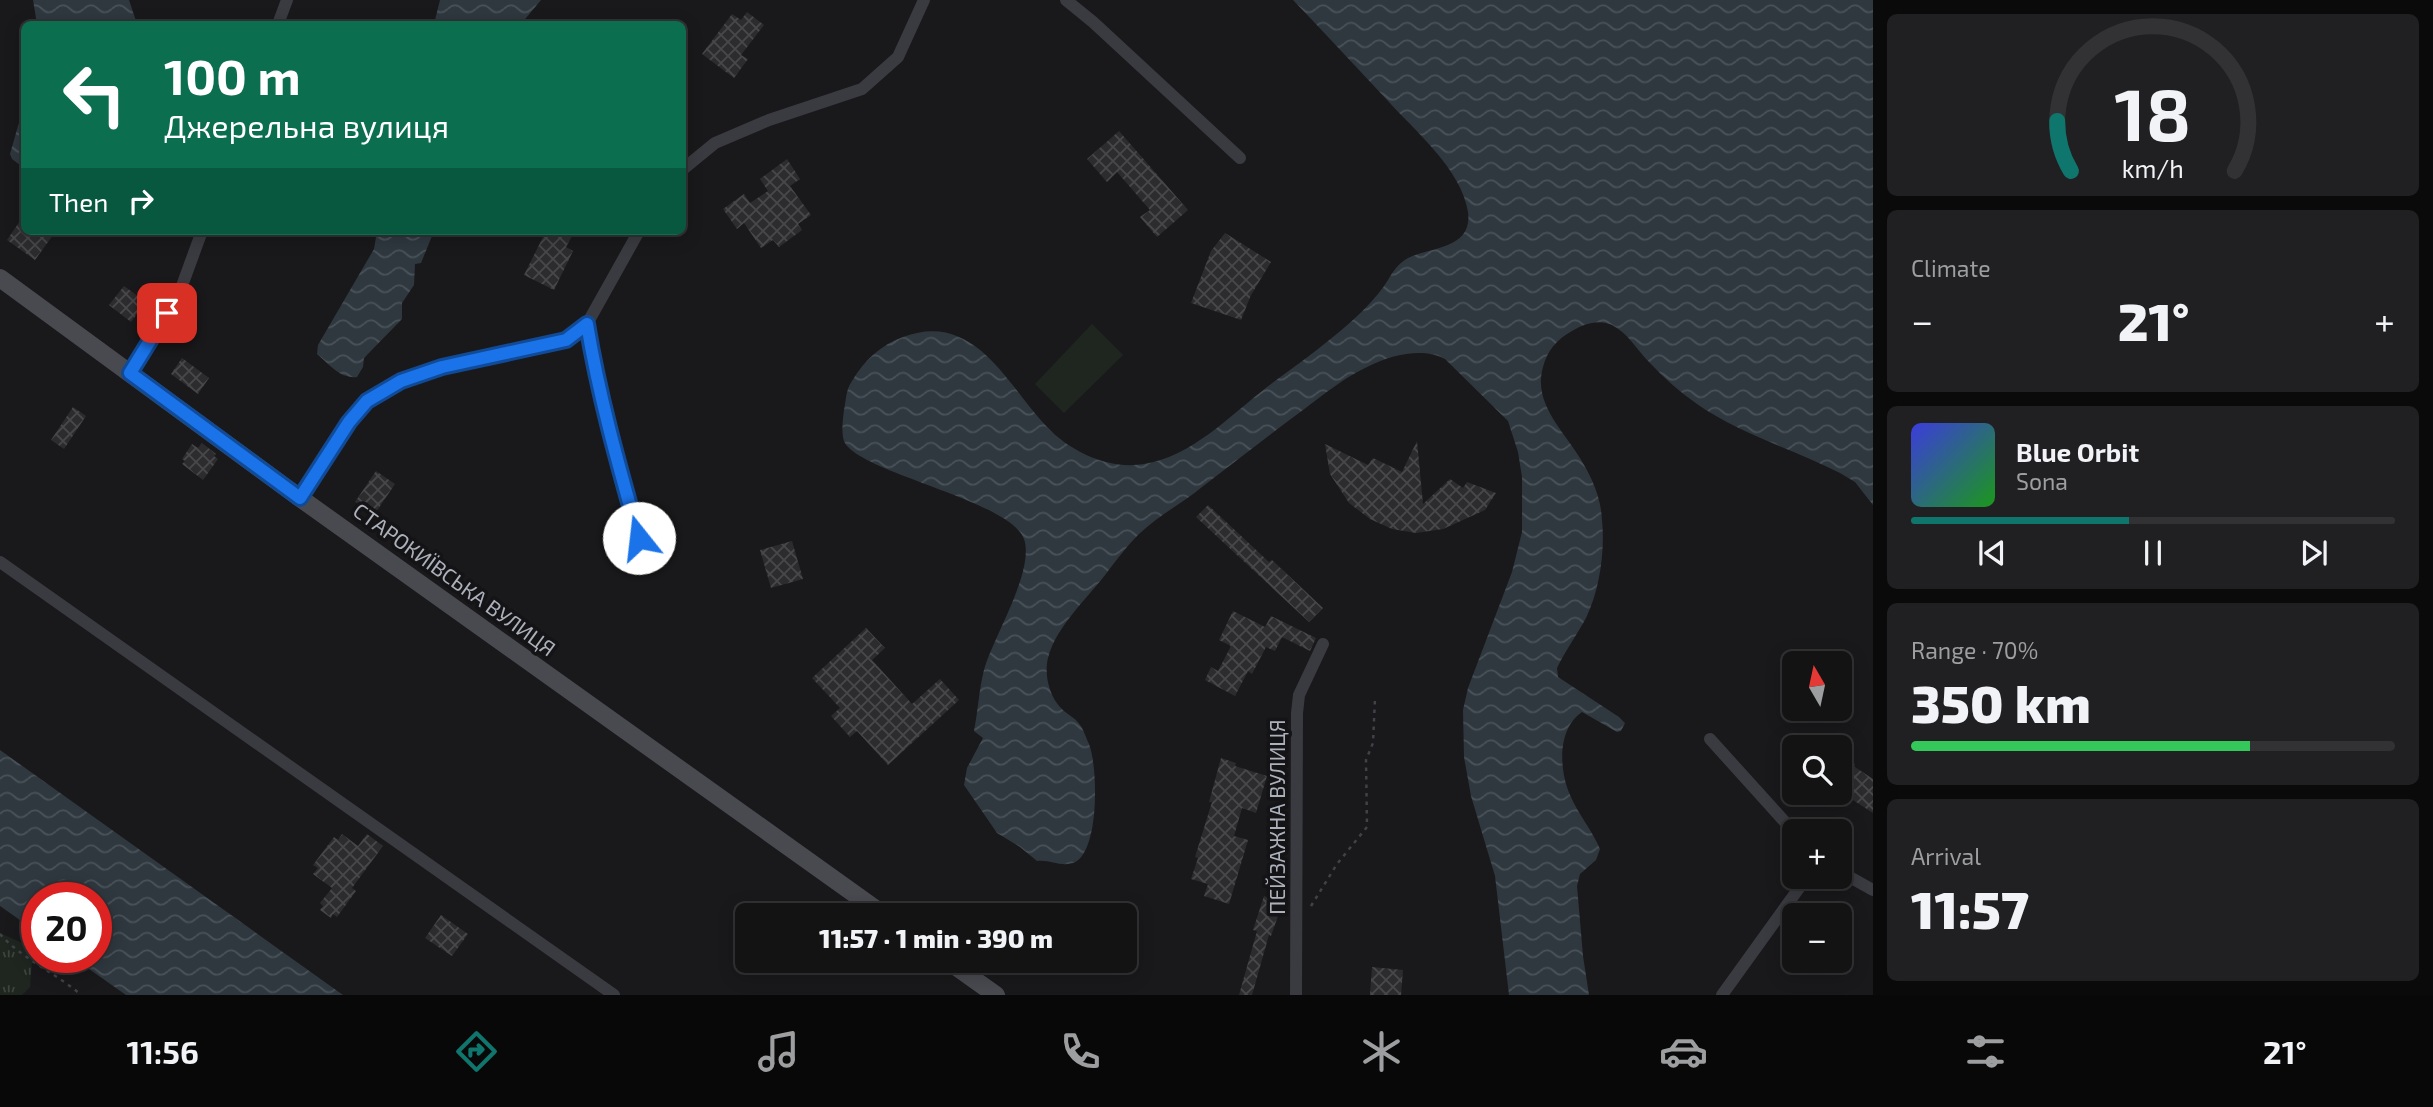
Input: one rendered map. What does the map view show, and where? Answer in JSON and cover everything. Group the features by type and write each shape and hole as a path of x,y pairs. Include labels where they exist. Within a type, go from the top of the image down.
{"street":[{"path":"279,21 287,0"},
{"path":"686,167 715,143 769,120 862,89 898,57 924,0"},
{"path":"1066,0 1240,158"},
{"path":"130,373 179,294 201,235"},
{"path":"300,498 349,422 367,401 401,381 442,367 566,340 587,324 637,235"},
{"name":"СТАРОКИЇВСЬКА ВУЛИЦЯ","path":"0,278 300,498 867,903"},
{"path":"0,562 614,995"},
{"name":"ПЕЙЗАЖНА ВУЛИЦЯ","path":"1296,995 1297,713 1299,695 1323,644"},
{"path":"1710,739 1782,819"},
{"path":"1852,878 1873,890"},
{"path":"1722,995 1798,889"},
{"path":"965,973 996,995"}],"lane":[{"path":"587,324 609,435 639,538"}],"path":[{"path":"1297,917 1306,913 1337,864 1367,827 1366,760 1373,743 1375,698"},
{"path":"0,933 9,944 81,995"}],"green space":[{"path":"1092,324 1123,355 1064,413 1035,384"},
{"path":"0,933 21,943 21,973 31,973 30,987 22,995 0,995"}],"water":[{"path":"33,0 129,0 136,21 36,21"},
{"path":"440,0 541,0 524,21 435,21"},
{"path":"1293,0 1873,0 1873,505 1855,482 1840,473 1749,433 1697,404 1666,379 1628,337 1612,325 1591,323 1567,334 1550,351 1543,367 1542,394 1553,419 1591,478 1600,505 1603,532 1602,557 1595,595 1586,618 1557,668 1558,677 1625,723 1621,731 1617,732 1582,712 1568,729 1562,750 1566,785 1600,849 1596,860 1580,874 1577,886 1589,995 1509,995 1495,876 1471,796 1464,757 1463,710 1468,688 1512,572 1522,532 1522,477 1518,452 1508,421 1445,359 1427,353 1397,356 1369,366 1335,386 1139,534 1065,623 1048,658 1047,677 1056,702 1078,722 1084,732 1092,755 1095,789 1088,844 1082,856 1068,864 1037,861 997,833 964,785 967,768 983,738 974,731 984,670 1019,586 1026,552 1024,539 1013,525 992,512 875,464 855,453 844,441 843,421 847,391 862,366 887,344 928,331 950,334 970,343 987,356 1047,427 1079,451 1104,462 1117,464 1144,464 1161,460 1210,433 1332,338 1364,309 1396,267 1405,260 1457,240 1468,224 1468,212 1464,196 1447,166 1424,138"},
{"path":"21,116 21,166 10,154"},
{"path":"376,235 432,235 421,263 415,264 414,285 402,303 402,319 364,358 363,367 357,377 345,376 317,354 318,345 374,249"},
{"path":"0,750 343,995 126,995 95,973 112,973 112,882 21,882 21,921 0,906"}],"building":[{"path":"747,12 764,25 741,55 748,59 734,78 702,54 732,14 741,20"},
{"path":"1119,131 1188,210 1157,237 1140,217 1150,210 1117,172 1107,182 1087,159"},
{"path":"787,159 800,179 790,186 811,215 798,224 802,230 779,247 773,240 761,248 744,223 737,229 723,209 744,194 750,203 768,191 760,179"},
{"path":"21,219 21,235 53,235 35,260 7,240"},
{"path":"1225,233 1271,262 1251,295 1241,320 1191,303 1211,251"},
{"path":"544,235 573,235 566,247 573,251 554,290 524,275"},
{"path":"124,286 146,302 131,322 109,305"},
{"path":"182,358 209,378 198,394 171,374"},
{"path":"73,407 86,416 64,449 51,440"},
{"path":"1417,441 1423,504 1450,479 1463,488 1467,482 1496,493 1485,510 1443,529 1416,533 1392,529 1370,519 1349,503 1330,474 1325,444 1368,465 1373,458 1402,472"},
{"path":"202,443 216,454 214,456 218,459 203,480 182,464 185,461 182,459 192,444 198,448"},
{"path":"376,471 395,484 374,515 355,502"},
{"path":"1208,505 1323,608 1309,622 1196,517"},
{"path":"792,541 803,579 771,588 760,550"},
{"path":"1233,611 1265,627 1271,616 1316,638 1310,651 1282,637 1275,651 1266,647 1252,674 1248,671 1235,696 1205,680 1211,667 1218,671 1231,646 1219,640"},
{"path":"866,628 885,648 872,660 912,704 940,679 959,700 888,765 857,731 850,737 831,716 840,708 812,678"},
{"path":"1852,754 1855,767 1873,779 1873,813 1852,799"},
{"path":"1221,758 1236,763 1235,766 1267,776 1256,813 1242,808 1234,836 1248,840 1229,904 1204,896 1208,884 1191,879"},
{"path":"342,834 358,846 367,834 383,846 352,888 356,891 337,917 333,914 331,918 320,910 323,906 320,903 332,888 313,874 318,868 313,865 334,837 338,840"},
{"path":"1264,896 1275,900 1270,914 1278,916 1271,936 1269,935 1252,995 1239,995 1257,931 1253,930"},
{"path":"441,915 468,934 452,956 425,938"},
{"path":"1372,967 1403,970 1401,995 1370,995"}],"route":[{"path":"167,313 130,373 300,498 349,422 367,401 401,381 442,367 566,340 587,324 609,435 639,538"}]}
